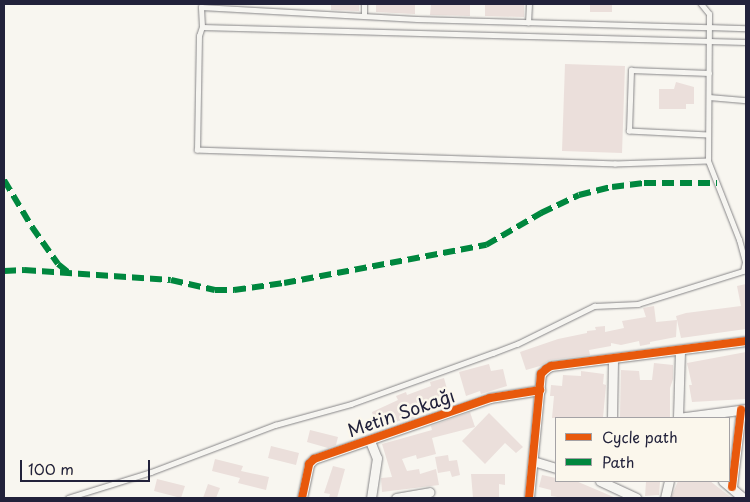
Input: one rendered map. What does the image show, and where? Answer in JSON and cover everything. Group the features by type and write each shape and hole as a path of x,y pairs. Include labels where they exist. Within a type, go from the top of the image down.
{"street":[{"path":"529,498 541,374 551,366 746,341"},
{"path":"678,417 680,350"},
{"path":"612,417 613,358"},
{"name":"Metin Sokağı","path":"302,498 309,464 314,459 490,398 540,390"},
{"path":"686,417 744,410 732,488"},
{"path":"370,441 377,458 371,498"},
{"path":"533,461 555,468"},
{"path":"606,482 636,498"},
{"path":"665,498 669,482"},
{"path":"723,482 743,498"},
{"path":"396,498 429,492"}],"lane":[{"path":"364,4 364,16"},
{"path":"528,23 529,4"},
{"path":"68,498 150,472 284,422 351,404 492,353 516,344 594,306 638,304 743,271 745,262 739,240 708,161 709,14 701,4"},
{"path":"708,161 615,164 197,150 198,36 202,27 201,7 528,23 746,28"},
{"path":"202,27 746,42"},
{"path":"708,135 629,131 631,70 709,73"},
{"path":"709,97 746,100"}],"building":[{"path":"331,4 359,4 359,11 331,10"},
{"path":"376,4 415,4 415,14 376,12"},
{"path":"431,4 470,4 470,16 430,15"},
{"path":"485,4 524,4 524,17 485,16"},
{"path":"590,4 612,4 612,12 590,12"},
{"path":"565,64 625,66 622,153 562,151"},
{"path":"676,82 694,87 694,104 686,104 686,109 659,109 659,89 674,89"},
{"path":"746,284 746,329 681,338 676,316 741,306 737,286"},
{"path":"654,306 656,322 677,320 676,337 640,346 639,341 621,345 611,343 611,346 589,350 590,355 550,360 540,366 526,370 520,352 558,339 596,330 595,327 605,326 605,332 624,328 622,321 646,317 643,308"},
{"path":"746,352 746,399 692,402 689,385 692,385 687,363"},
{"path":"654,363 673,365 673,379 670,388 670,417 620,417 621,370 639,371 640,380 652,380"},
{"path":"489,364 491,371 503,369 507,386 481,394 480,391 466,396 459,372"},
{"path":"581,371 604,374 603,384 606,385 603,417 552,418 554,396 550,396 551,385 562,386 563,375 581,376"},
{"path":"444,378 450,400 415,412 416,417 414,418 407,420 406,418 377,430 372,412 398,400 396,396 406,392 407,395 431,386 430,382"},
{"path":"470,412 475,427 432,438 436,454 417,459 416,455 402,459 407,471 419,469 420,474 436,469 439,485 382,492 381,478 392,477 382,444 432,430 431,426"},
{"path":"489,413 523,447 516,453 505,443 485,464 462,441"},
{"path":"310,430 338,437 336,445 328,448 307,442"},
{"path":"271,446 299,453 296,465 268,458"},
{"path":"448,455 449,461 457,460 460,475 452,477 450,471 438,473 435,457"},
{"path":"215,459 243,466 241,471 269,477 266,490 238,483 240,478 212,471"},
{"path":"333,466 345,469 337,498 329,498 330,494 324,493"},
{"path":"471,474 505,474 505,485 499,484 499,498 473,498"},
{"path":"542,475 555,478 555,482 578,482 616,498 564,498 551,496 551,490 539,487"},
{"path":"157,479 185,486 181,498 154,491"},
{"path":"646,482 660,482 659,495 645,496"},
{"path":"678,482 711,482 732,498 671,498"},
{"path":"208,484 220,488 216,498 203,498"}],"marked path":[{"path":"4,180 32,227 58,264 69,273"},
{"path":"4,271 24,270 171,280 215,290 234,290 284,283 486,245 541,213 579,195 612,187 644,183 717,183"}],"cycle path":[{"path":"529,498 541,374 546,369 551,366 746,341"},
{"path":"302,498 309,464 314,459 490,398 540,390"},
{"path":"732,487 741,410"}]}
